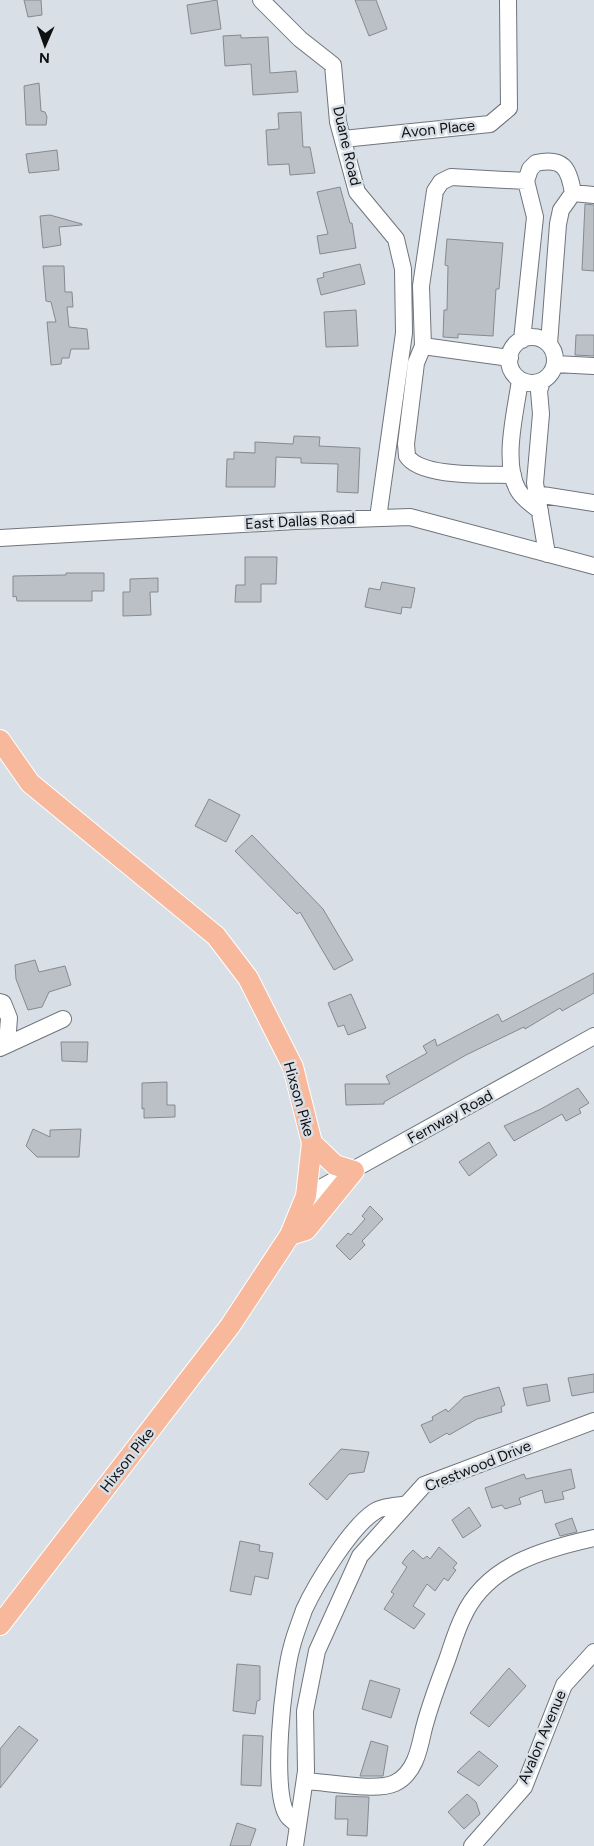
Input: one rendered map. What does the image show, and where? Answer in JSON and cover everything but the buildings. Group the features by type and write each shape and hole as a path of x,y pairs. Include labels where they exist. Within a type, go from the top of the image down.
{"main road":[{"name":"Hixson Pike","path":"1,1622 230,1326 290,1235 306,1196 312,1142 293,1067 248,978 216,936 30,783 3,749"},
{"path":"290,1235 306,1230 354,1171 335,1165 312,1142"}],"street":[{"name":"Duane Road","path":"261,0 300,39 332,65 338,122 357,192 396,239 403,269 404,333 378,518"},
{"name":"Avon Place","path":"343,139 490,124 508,108 508,0"},
{"path":"522,340 535,216 526,181 530,169 536,163 548,160 562,164 568,170 573,193 561,210 558,224 549,344"},
{"path":"513,475 434,471 419,467 409,460 406,444 416,363 423,346 421,286 435,191 441,182 451,177 526,181"},
{"path":"573,193 594,195"},
{"path":"541,339 549,344 553,350 555,364 551,374 542,381 527,383 520,380 514,374 510,358 512,350 522,340 541,339"},
{"path":"423,346 510,358"},
{"path":"555,364 594,366"},
{"path":"520,380 510,459 518,490 540,511"},
{"path":"542,381 538,391 541,414 535,483 548,554"},
{"path":"536,494 594,503"},
{"name":"East Dallas Road","path":"0,538 296,521 410,517 594,566"},
{"path":"0,1002 3,1003 9,1018 3,1046"},
{"path":"3,1046 63,1019"},
{"name":"Fernway Road","path":"306,1196 594,1036"},
{"name":"Crestwood Drive","path":"295,1846 305,1781 305,1711 317,1651 360,1556 424,1485 594,1421"},
{"path":"298,1824 287,1816 281,1799 279,1776 284,1701 291,1648 305,1609 334,1559 357,1528 375,1511 407,1504"},
{"path":"305,1781 384,1787 404,1779 411,1770 421,1744 435,1692 463,1616 479,1592 505,1570 532,1554 594,1538"},
{"name":"Avalon Avenue","path":"472,1846 524,1787 564,1685 594,1652"}]}
